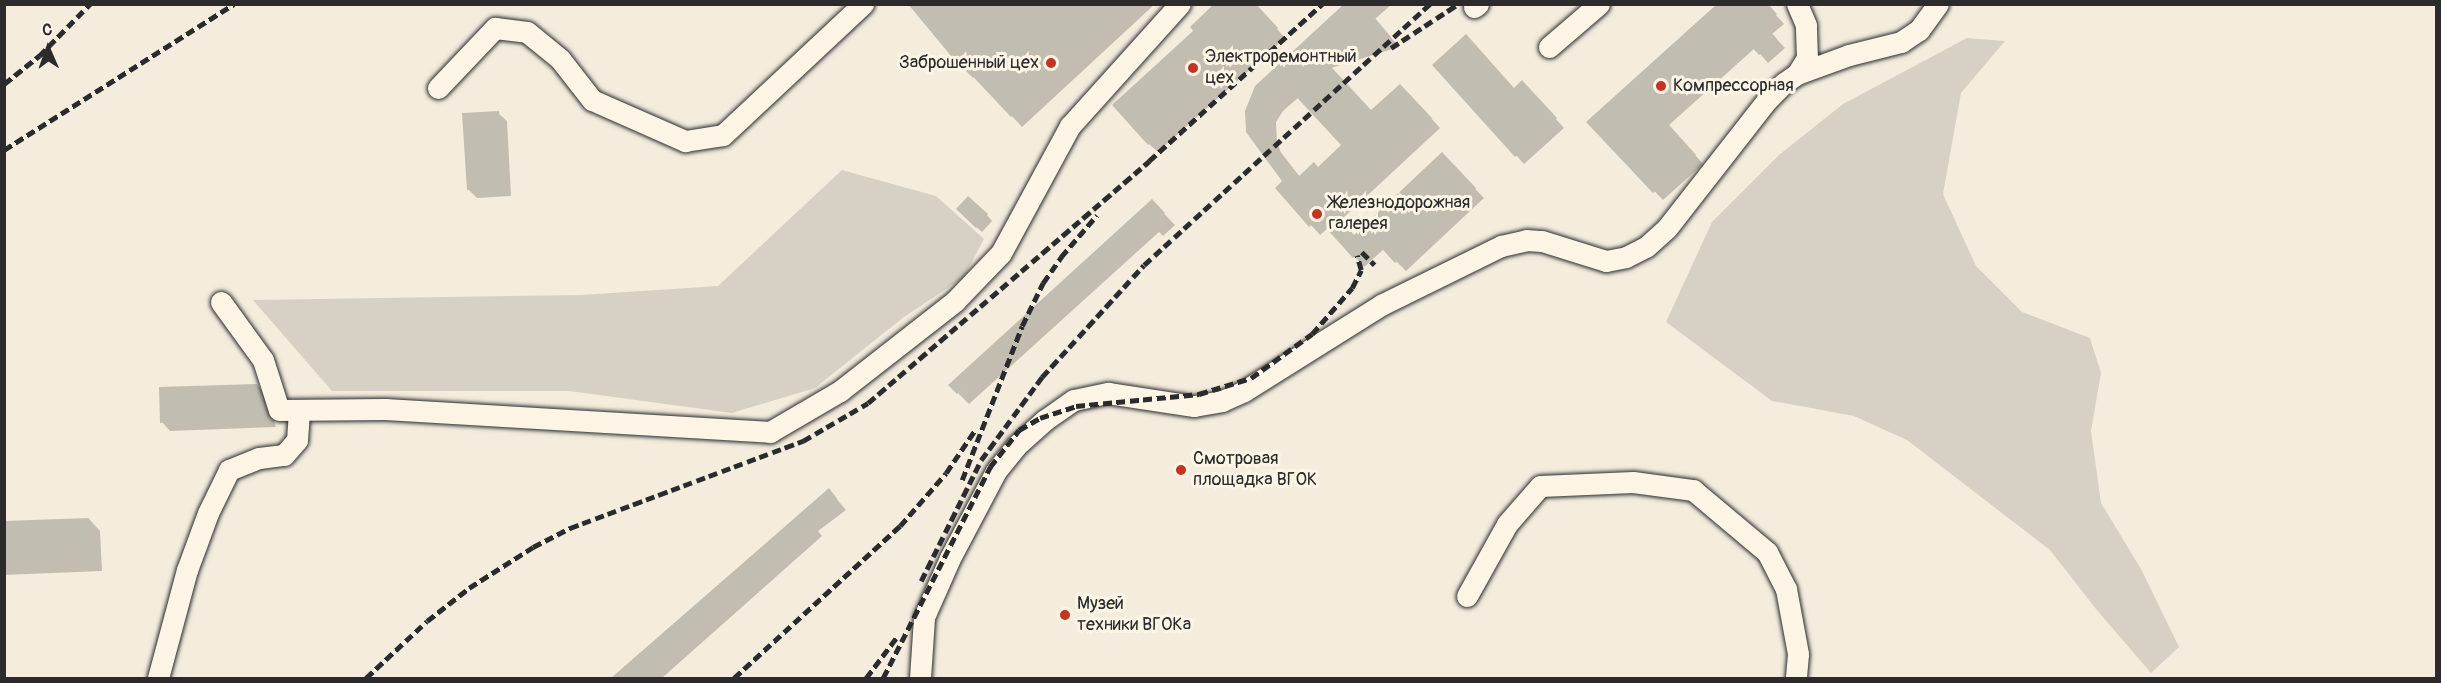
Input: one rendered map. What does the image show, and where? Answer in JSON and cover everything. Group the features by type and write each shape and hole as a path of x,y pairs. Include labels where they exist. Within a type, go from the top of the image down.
{"lane":[{"path":"438,88 495,28 527,32 560,59 592,100 686,141 723,135 863,4"},
{"path":"221,302 263,360 279,410 386,409 770,432 840,390 955,301 1001,253 1070,126 1180,4"},
{"path":"1549,47 1599,4"},
{"path":"1797,4 1806,25 1808,41 1807,58 1797,74"},
{"path":"920,678 924,617 950,558 1006,457 1061,407 1074,400 1108,393 1194,406 1222,400 1244,391 1381,305 1501,246 1526,240 1542,241 1606,261 1626,257 1646,247 1667,228 1767,100 1784,82 1797,74 1849,55 1901,42 1919,30 1938,4"},
{"path":"158,678 187,570 208,513 229,470 259,458 284,455 297,440 299,410"},
{"path":"1467,596 1507,524 1540,486 1633,482 1693,490 1767,552 1786,589 1798,654 1796,678"}],"shaded area":[{"path":"1967,38 2005,41 1961,93 1943,194 1976,266 2022,312 2090,338 2101,373 2091,431 2101,503 2141,569 2179,647 2151,673 2096,609 2050,550 1907,440 1854,416 1772,401 1666,322 1712,222 1779,155 1843,104"},
{"path":"842,170 936,196 984,239 964,277 904,317 815,388 732,413 569,391 332,391 253,300 581,295 718,286"}],"building":[{"path":"908,4 1133,4 1011,117 963,66 961,68"},
{"name":"Электроремонтный цех","path":"1214,4 1256,4 1278,28 1148,145 1112,105 1193,31 1190,27"},
{"path":"1344,4 1363,4 1391,37 1323,58 1371,110 1400,84 1432,118 1332,210 1354,235 1442,152 1476,188 1395,263 1374,240 1353,258 1318,219 1309,227 1275,188 1282,181 1246,132 1245,111 1255,86","holes":["1289,89 1341,145 1318,167 1314,162 1299,176 1272,141 1266,121 1273,101"]},
{"name":"Компрессорная","path":"1717,4 1768,4 1777,14 1765,25 1777,39 1759,55 1745,40 1661,116 1696,155 1653,193 1586,122"},
{"path":"1466,34 1514,88 1522,80 1557,118 1515,157 1432,65"},
{"path":"499,111 503,188 467,190 462,113"},
{"path":"968,196 988,214 976,228 956,209"},
{"path":"1152,199 1165,213 1151,226 1148,222 957,394 948,385"},
{"path":"257,384 268,419 160,423 159,387"},
{"path":"829,488 838,500 811,522 815,526 644,678 611,678"},
{"path":"89,518 91,560 4,563 4,521"}],"railway":[{"path":"4,84 39,56 90,4"},
{"path":"4,150 234,4"},
{"path":"366,678 427,621 469,588 533,547 570,528 803,441 868,403 1149,161 1322,4"},
{"path":"921,581 981,460 1042,377 1144,265 1430,4"},
{"path":"1391,48 1458,4"},
{"path":"962,480 1022,326 1043,283 1061,257 1097,215"},
{"path":"1362,252 1375,265"},
{"path":"883,678 990,467 1019,430 1040,418 1076,406 1199,394 1251,378 1312,334 1352,288 1361,270 1357,256"},
{"path":"734,678 900,526 946,473 975,430"},
{"path":"866,678 896,638"}],"place":[{"name":"Заброшенный цех","path":"1051,63"},
{"name":"Электроремонтный цех","path":"1193,68"},
{"name":"Компрессорная","path":"1661,86"},
{"name":"Железнодорожная галерея","path":"1317,214"},
{"name":"Смотровая площадка ВГОК","path":"1181,470"},
{"name":"Музей техники ВГОКа","path":"1065,615"}]}
